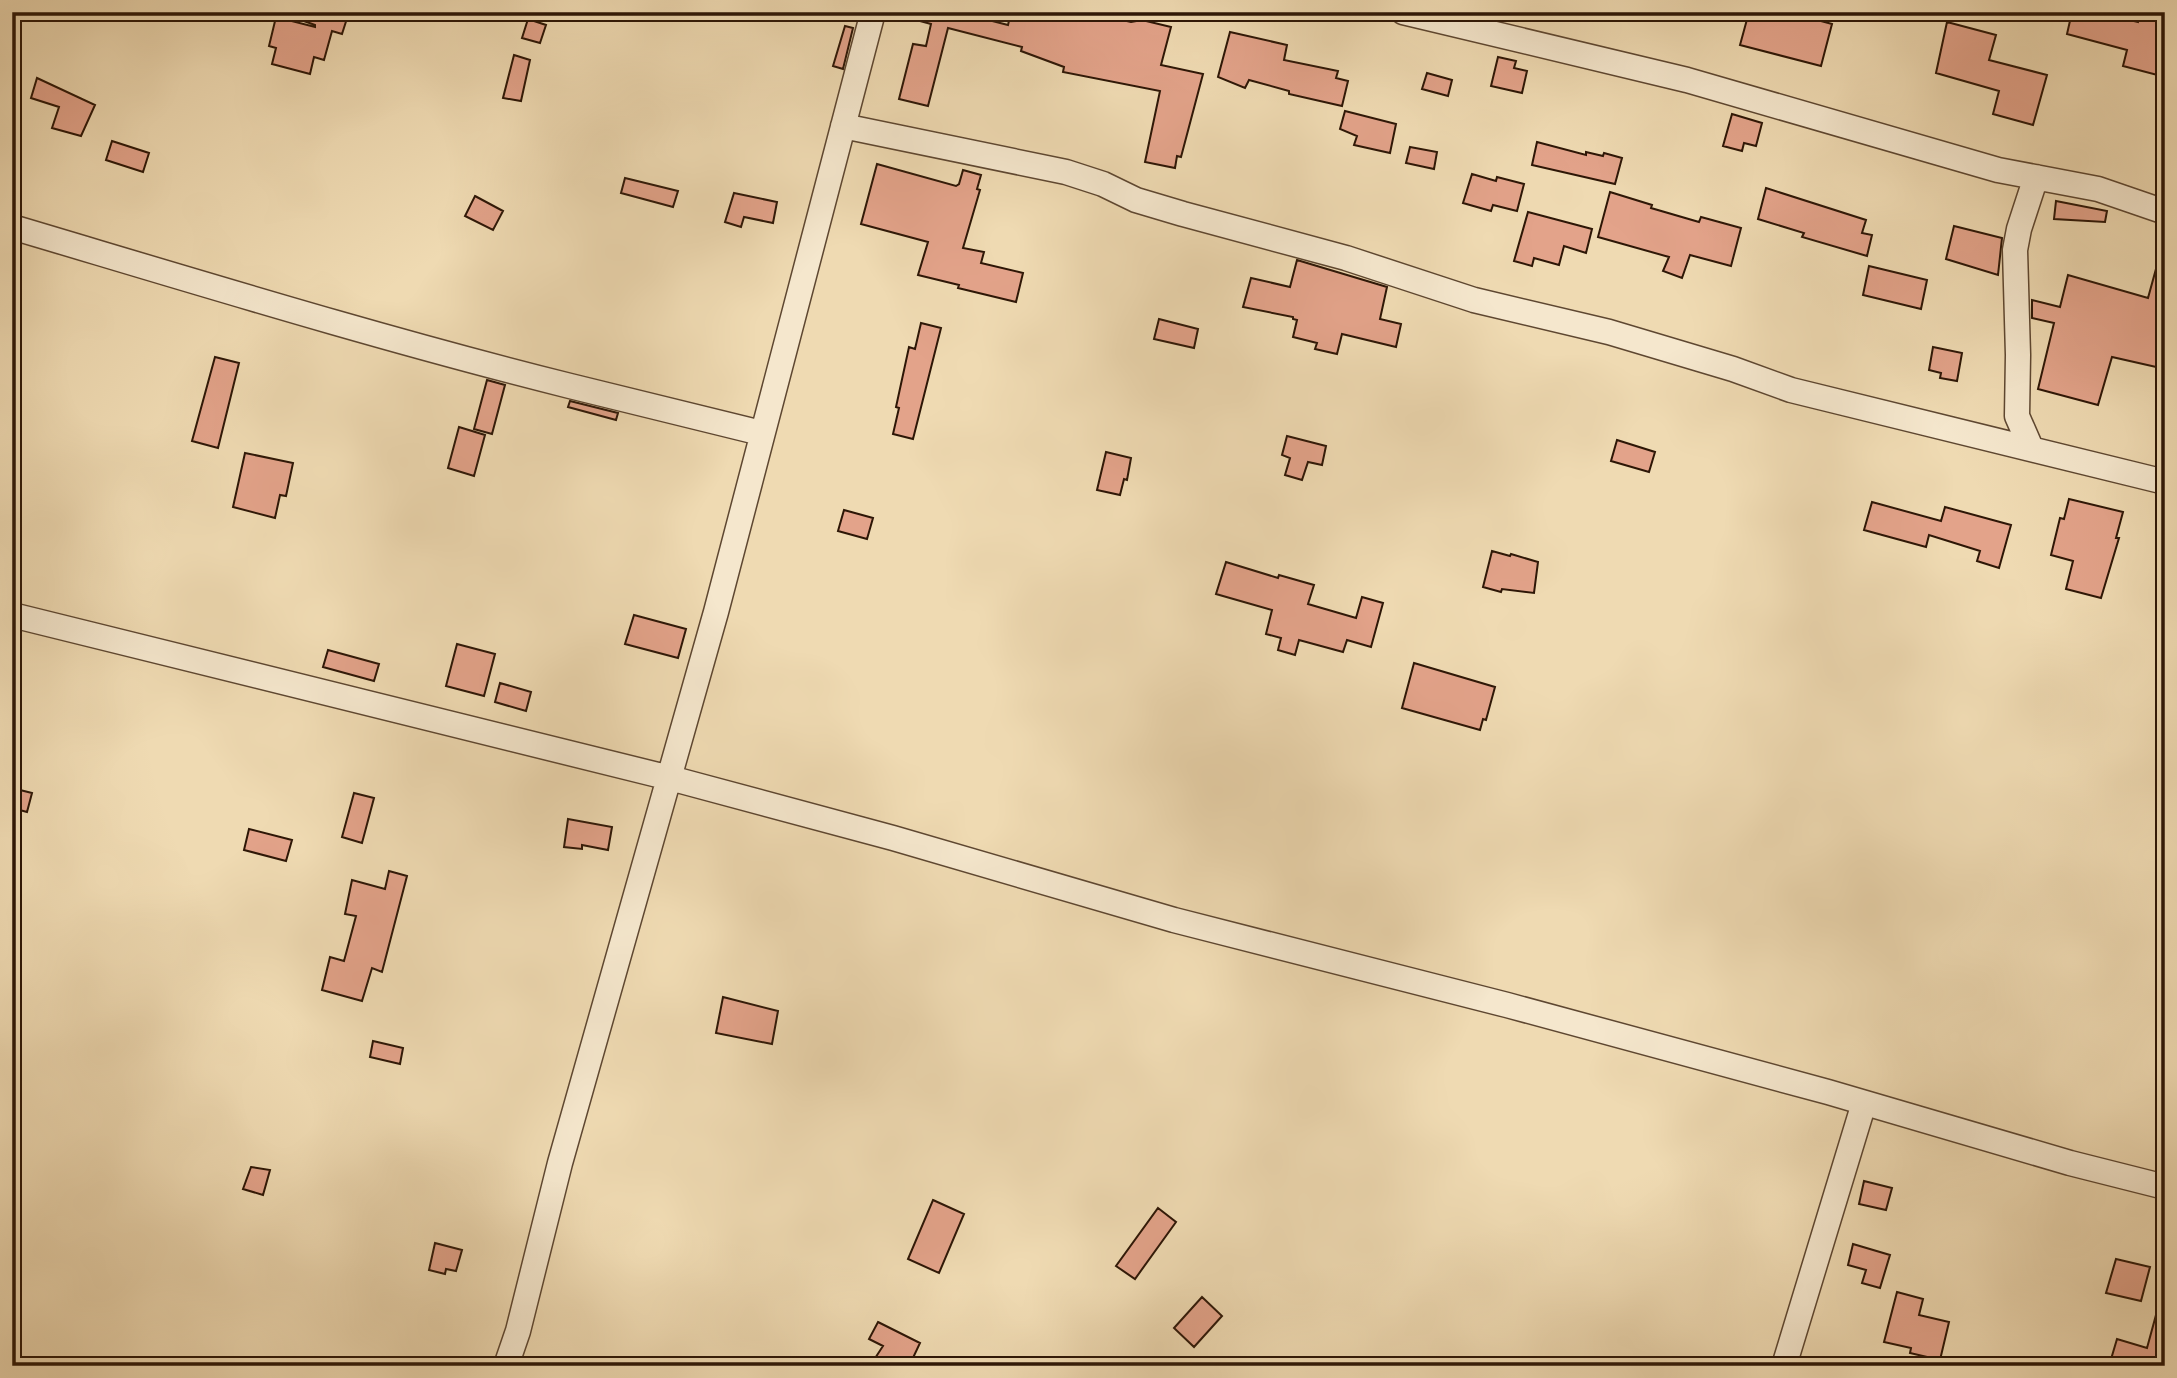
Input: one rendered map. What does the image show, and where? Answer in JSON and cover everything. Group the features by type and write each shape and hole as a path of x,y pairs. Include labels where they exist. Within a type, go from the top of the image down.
{"street":[{"path":"506,1366 518,1331 560,1163 716,612 873,12"},
{"path":"1403,12 1687,80 1998,170 2098,189 2165,212"},
{"path":"843,126 1066,172 1103,184 1136,200 1346,258 1475,300 1609,332 1733,369 1791,390 2165,482"},
{"path":"2031,448 2017,416 2015,250 2036,177"},
{"path":"12,227 456,356 761,433"},
{"path":"12,615 670,778 893,838 1174,920 1520,1009 1864,1103 2070,1163 2165,1187"},
{"path":"1784,1366 1864,1103"}],"building":[{"path":"287,12 349,12 342,34 332,31 324,60 314,57 310,74 272,64 276,48 269,46 276,17 315,27 287,15"},
{"path":"910,12 957,12 1008,25 1011,12 1110,12 1109,17 1131,22 1142,20 1171,27 1161,65 1203,74 1181,157 1177,156 1175,168 1145,162 1160,91 1063,72 1064,67 1021,51 1022,47 948,28 928,106 899,99 913,44 926,46 931,24 909,18"},
{"path":"1749,12 1788,12 1832,24 1821,66 1740,45"},
{"path":"2072,12 2098,12 2138,22 2141,12 2165,12 2165,77 2123,66 2127,50 2067,34"},
{"path":"528,19 546,25 540,43 522,38"},
{"path":"1947,22 1996,35 1989,60 2047,75 2033,125 1993,114 1999,91 1936,73"},
{"path":"845,26 853,28 843,69 833,66"},
{"path":"1230,32 1287,45 1284,60 1338,71 1336,78 1348,81 1342,106 1289,94 1289,91 1249,80 1245,88 1218,77"},
{"path":"514,55 530,60 521,101 503,98"},
{"path":"1498,57 1516,61 1514,68 1527,71 1522,93 1491,86"},
{"path":"1427,73 1452,80 1448,96 1422,89"},
{"path":"37,78 95,105 81,136 52,128 59,107 31,98"},
{"path":"1345,111 1396,124 1390,153 1354,145 1357,136 1340,129"},
{"path":"1732,114 1762,123 1756,146 1744,143 1742,151 1723,146"},
{"path":"112,141 149,153 143,172 106,160"},
{"path":"1537,142 1586,155 1586,152 1603,156 1604,153 1622,158 1615,184 1532,165"},
{"path":"1410,147 1437,152 1434,169 1406,163"},
{"path":"877,164 956,186 963,170 981,175 977,189 980,190 963,248 984,252 981,263 1023,273 1016,302 918,275 928,242 861,224"},
{"path":"1472,174 1496,181 1497,177 1524,184 1517,211 1493,205 1491,211 1463,203"},
{"path":"625,178 678,191 673,207 621,193"},
{"path":"1766,188 1866,220 1862,233 1872,235 1867,256 1802,237 1804,233 1758,219"},
{"path":"1610,192 1699,222 1701,217 1741,228 1731,266 1690,255 1682,278 1663,271 1669,257 1598,237"},
{"path":"734,193 777,202 773,223 744,217 741,227 725,222"},
{"path":"475,196 503,211 493,230 465,216"},
{"path":"2056,201 2107,211 2105,222 2054,219"},
{"path":"1528,212 1592,229 1586,253 1564,246 1559,265 1534,258 1532,266 1514,261"},
{"path":"1954,226 2002,238 1998,275 1946,259"},
{"path":"2159,258 2165,259 2165,369 2112,357 2098,405 2038,389 2054,323 2032,318 2032,300 2060,307 2068,275 2148,298"},
{"path":"1297,260 1387,287 1380,319 1401,324 1396,347 1342,334 1337,354 1315,349 1317,343 1293,337 1297,320 1293,317 1243,307 1251,278 1290,287"},
{"path":"1869,266 1927,280 1921,309 1863,295"},
{"path":"1159,319 1198,329 1194,348 1154,339"},
{"path":"921,323 941,328 913,439 893,434 909,347 915,349"},
{"path":"1933,347 1962,353 1957,381 1940,378 1941,373 1929,370"},
{"path":"215,357 239,363 218,448 192,441"},
{"path":"487,380 505,385 492,434 474,429"},
{"path":"570,401 618,413 616,420 568,407"},
{"path":"459,427 485,435 474,476 448,468"},
{"path":"1287,436 1326,446 1322,465 1308,462 1302,480 1285,475 1290,458 1282,455"},
{"path":"1617,440 1655,452 1649,472 1611,461"},
{"path":"1106,452 1131,458 1127,480 1124,479 1120,495 1097,490"},
{"path":"245,453 293,463 286,496 280,495 275,518 233,507"},
{"path":"2069,499 2123,512 2116,538 2119,538 2101,598 2066,589 2073,561 2051,555 2060,518 2064,519"},
{"path":"1872,502 1941,521 1945,507 2011,525 1999,568 1977,561 1980,551 1929,535 1926,547 1864,530"},
{"path":"844,510 873,518 867,539 838,531"},
{"path":"1492,551 1538,562 1534,593 1502,589 1501,592 1483,587"},
{"path":"1226,562 1278,578 1279,575 1314,585 1308,604 1356,618 1362,597 1383,603 1371,647 1347,640 1343,652 1299,640 1295,655 1278,650 1281,638 1266,634 1272,610 1216,594"},
{"path":"634,615 686,629 678,658 625,644"},
{"path":"457,644 495,654 484,696 446,686"},
{"path":"328,650 379,664 374,681 323,667"},
{"path":"1414,663 1495,687 1486,720 1483,719 1480,730 1402,708"},
{"path":"500,683 531,692 526,711 495,702"},
{"path":"12,788 32,793 27,812 12,808"},
{"path":"354,793 374,798 362,843 342,837"},
{"path":"568,819 612,827 608,850 582,845 582,849 564,847"},
{"path":"249,829 292,840 286,861 244,850"},
{"path":"389,871 407,876 382,972 372,968 362,1001 322,990 330,957 344,961 356,916 345,914 352,880 385,889"},
{"path":"723,997 778,1011 772,1044 716,1033"},
{"path":"373,1041 403,1048 400,1064 370,1057"},
{"path":"251,1167 270,1170 263,1195 243,1189"},
{"path":"1864,1181 1892,1188 1886,1210 1859,1204"},
{"path":"933,1200 964,1214 939,1273 908,1259"},
{"path":"1158,1208 1176,1222 1135,1279 1116,1266"},
{"path":"435,1243 462,1250 456,1271 446,1269 445,1274 429,1270"},
{"path":"1853,1244 1890,1255 1880,1288 1862,1283 1866,1270 1848,1265"},
{"path":"2116,1259 2150,1267 2141,1301 2106,1293"},
{"path":"1897,1292 1923,1299 1919,1315 1949,1322 1940,1360 1910,1353 1911,1348 1884,1342"},
{"path":"1202,1297 1222,1316 1194,1347 1174,1328"},
{"path":"2159,1304 2165,1305 2165,1366 2109,1366 2117,1339 2147,1348"},
{"path":"878,1322 920,1343 912,1360 909,1359 905,1366 870,1366 883,1346 869,1339"}]}
